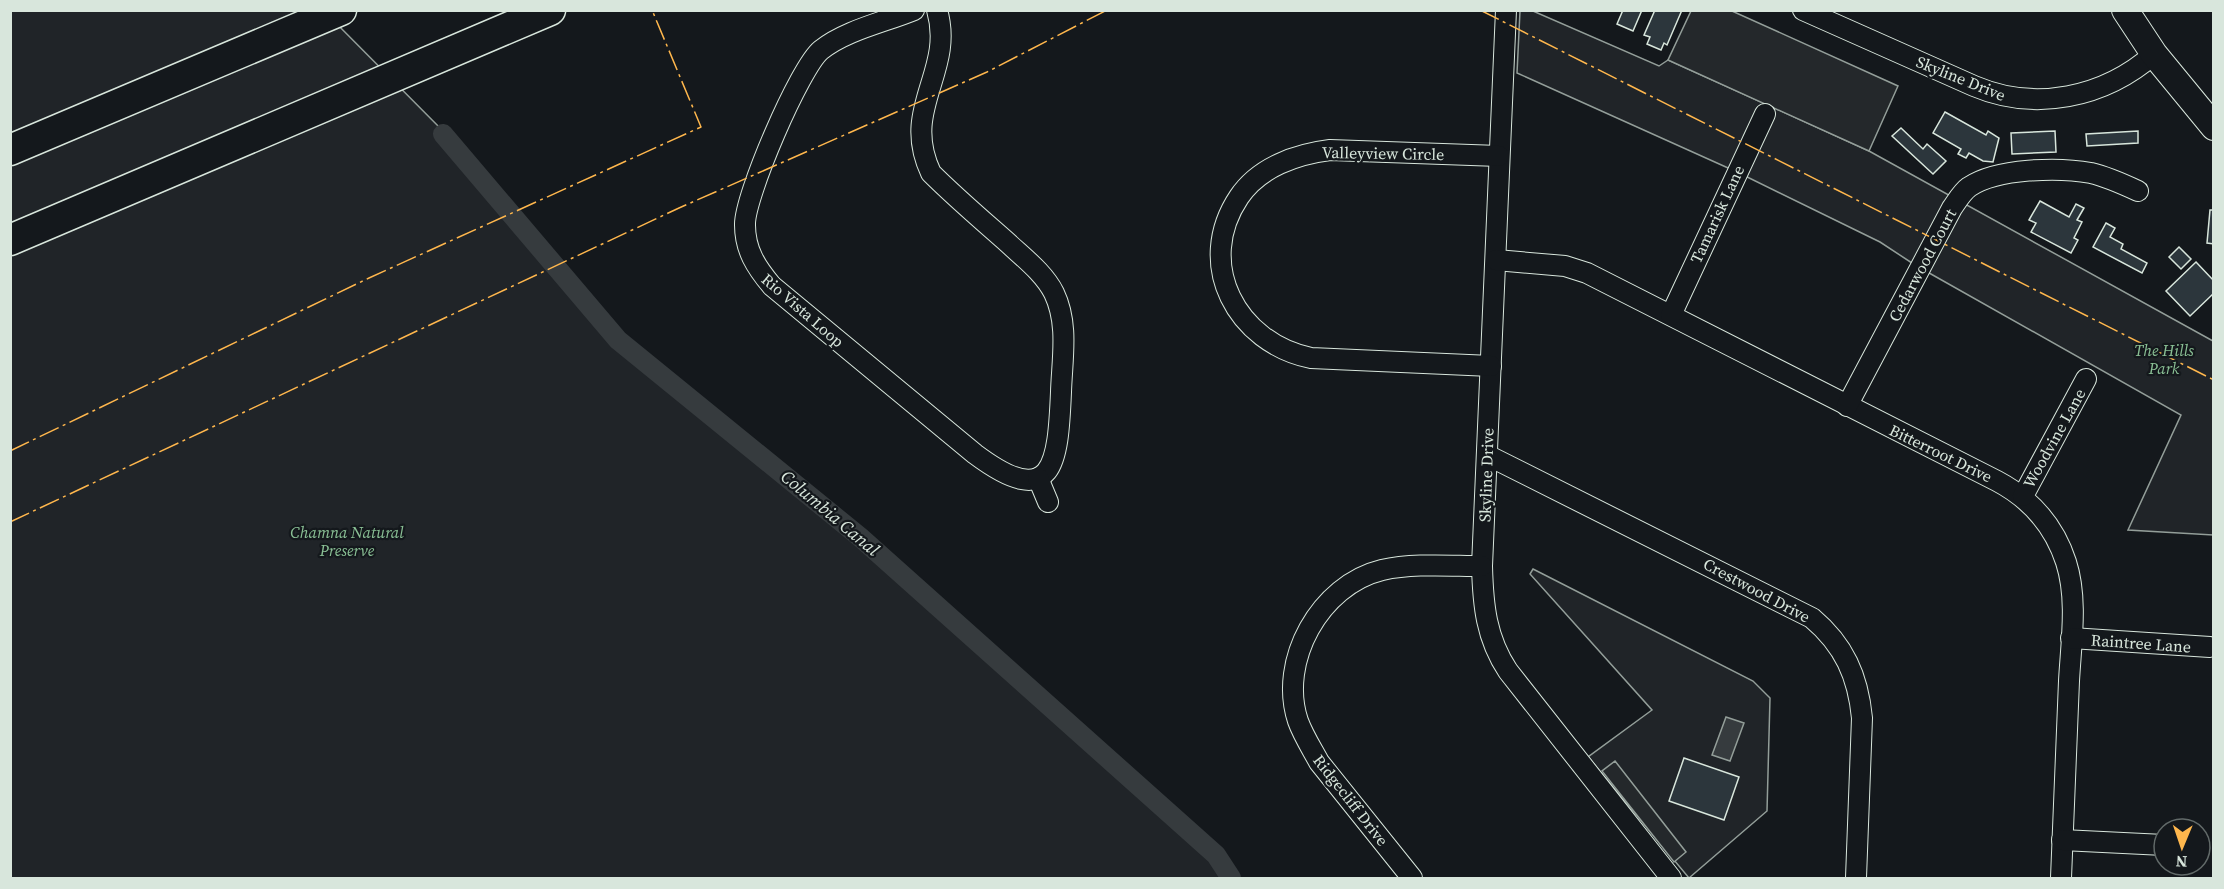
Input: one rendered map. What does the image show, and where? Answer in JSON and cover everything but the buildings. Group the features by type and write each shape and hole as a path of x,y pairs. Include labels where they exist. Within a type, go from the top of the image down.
{"highway":[{"path":"10,150 341,10"},
{"path":"10,240 550,10"}],"main road":[{"path":"2125,10 2154,54 2214,127"}],"street":[{"name":"Rio Vista Loop","path":"914,10 837,40 820,51 804,71 745,209 748,248 758,269 772,286 975,454 1008,475 1022,480 1038,478"},
{"path":"937,10 943,35 942,48 920,121 924,159 931,173 940,182 1045,279 1062,315 1059,442 1050,469 1038,478 1048,502"},
{"name":"Skyline Drive","path":"1506,10 1482,566 1483,600 1488,632 1495,652 1640,842 1671,879"},
{"name":"Skyline Drive","path":"1803,10 1974,86 2020,100 2050,99 2102,88 2128,75 2154,54"},
{"name":"Tamarisk Lane","path":"1671,315 1765,114"},
{"name":"Valleyview Circle","path":"1491,366 1311,358 1292,354 1254,331 1240,315 1228,294 1223,271 1222,245 1227,222 1240,196 1261,175 1284,161 1308,153 1330,150 1499,156"},
{"name":"Cedarwood Court","path":"1847,406 1952,208 1968,188 1994,176 2009,173 2070,170 2113,180 2138,191"},
{"name":"Bitterroot Drive","path":"1496,260 1565,266 1587,273 1997,481 2022,496 2044,519 2057,539 2067,564 2072,603 2061,879"},
{"name":"Woodvine Lane","path":"2022,496 2086,379"},
{"name":"Crestwood Drive","path":"1487,454 1802,612 1832,636 1848,660 1856,678 1861,708 1856,879"},
{"name":"Ridgecliff Drive","path":"1412,879 1319,762 1309,744 1298,721 1294,698 1298,654 1305,635 1330,600 1344,588 1365,576 1382,570 1411,567 1482,566"},
{"name":"Raintree Lane","path":"2071,638 2210,647"},
{"path":"2062,840 2152,844"}],"green space":[{"name":"Chamna Natural Preserve","path":"10,11 324,11 445,133 618,340 860,537 1216,855 1231,878 11,878"},
{"name":"The Hills Park","path":"1520,11 1533,11 1659,66 1668,60 1869,151 2213,341 2213,535 2128,530 2181,415 1915,265 1880,242 1737,172 1517,73"},
{"path":"1533,569 1753,681 1770,698 1767,811 1689,878 1588,757 1652,710 1530,574"}],"shaded area":[{"path":"1691,11 1732,11 1898,86 1869,151 1668,60"},
{"path":"1726,717 1744,723 1730,761 1712,755"},
{"path":"1615,761 1686,852 1674,862 1602,771"}],"waterway":[{"name":"Columbia Canal","path":"443,134 618,340 860,537 1216,855 1231,878"}],"power":[{"path":"10,451 369,278 701,127 652,10"},
{"path":"10,522 679,208 987,72 1107,10"},
{"path":"1480,10 2214,380"}]}
